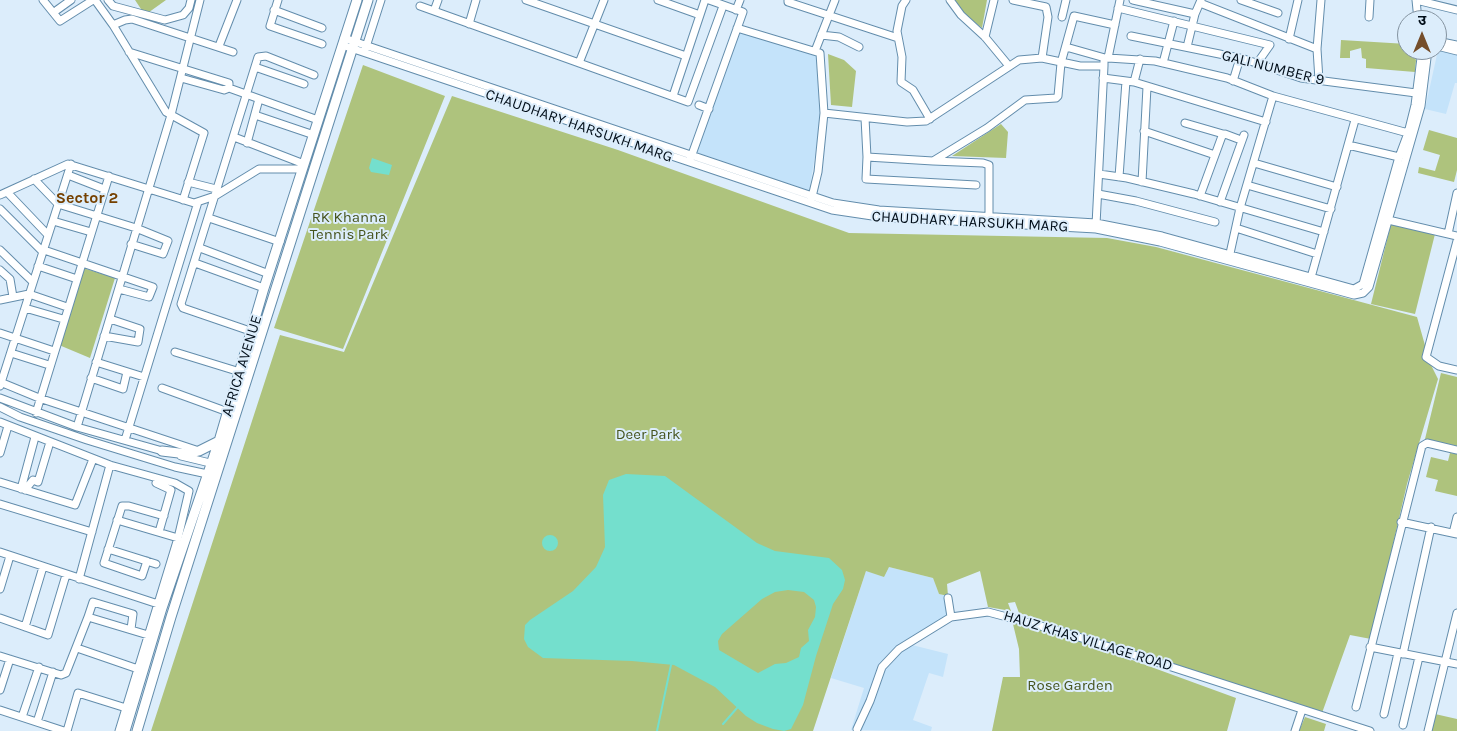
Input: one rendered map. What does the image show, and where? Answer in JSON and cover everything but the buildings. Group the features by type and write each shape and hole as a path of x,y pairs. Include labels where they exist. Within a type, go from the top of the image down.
{"main road":[{"name":"AFRICA AVENUE","path":"125,731 162,608 219,441 253,332 264,288 357,0"},
{"name":"AFRICA AVENUE","path":"137,731 171,617 368,0"},
{"path":"330,84 329,72 342,32 348,16 354,11"},
{"path":"162,452 181,454 199,451 219,441"}],"street":[{"path":"43,0 60,21 94,0 113,26 164,108 171,115 204,133 183,200"},
{"path":"57,10 71,0"},
{"path":"108,0 113,6 165,20 183,15 191,0"},
{"path":"77,426 119,289 147,188 171,115 200,0"},
{"path":"219,46 237,0"},
{"path":"278,0 270,26 322,44"},
{"path":"365,50 381,0"},
{"path":"434,11 438,0"},
{"path":"469,24 476,0"},
{"path":"526,0 594,22 686,56"},
{"path":"579,63 604,0"},
{"path":"658,0 700,15"},
{"path":"673,96 705,0"},
{"path":"690,160 710,109 743,12 709,0"},
{"path":"736,10 740,0"},
{"path":"788,0 788,2 898,38"},
{"path":"815,51 835,0"},
{"path":"906,0 902,6 897,31 902,57 901,82 913,90 930,119"},
{"path":"950,0 960,15 985,37 1009,66"},
{"path":"985,37 994,0"},
{"path":"1013,0 1042,3 1046,7 1048,17 1042,58"},
{"path":"1062,16 1066,0"},
{"path":"1096,226 1103,78 1120,0"},
{"path":"1133,0 1195,14"},
{"path":"1241,0 1278,13"},
{"path":"1289,39 1298,0"},
{"path":"1319,80 1318,49 1321,0"},
{"path":"1369,17 1370,0"},
{"path":"1416,0 1457,10"},
{"path":"1187,47 1195,14 1201,1 1289,39 1318,49"},
{"path":"420,6 688,102 723,6"},
{"path":"1118,8 1270,45 1258,62"},
{"path":"274,10 322,28"},
{"path":"933,161 988,128 1025,100 1057,98 1061,63 1074,16 1115,25"},
{"path":"113,26 132,19 233,52"},
{"path":"1162,63 1174,21"},
{"path":"737,28 815,51 820,55 824,113 818,172 811,200"},
{"path":"821,35 839,37 860,47"},
{"name":"GALI NUMBER 9","path":"1131,36 1258,62 1289,75 1416,93"},
{"name":"CHAUDHARY HARSUKH MARG","path":"343,42 478,84 690,160 859,215 1096,226 1162,236 1354,295 1362,289 1421,106 1427,60"},
{"path":"1066,47 1106,60"},
{"path":"129,52 229,83 229,88"},
{"path":"253,332 183,308 181,304 258,57 263,55 314,75"},
{"path":"824,113 907,122 930,119 1009,66 1026,58 1042,58 1061,63 1140,59 1233,81 1273,96 1408,133"},
{"path":"1233,81 1240,58"},
{"path":"1134,82 1140,59"},
{"name":"CHAUDHARY HARSUKH MARG","path":"1384,219 1399,157 1408,133 1421,60"},
{"path":"255,67 304,84"},
{"path":"180,78 222,90 229,88 318,120"},
{"path":"1103,78 1134,82 1266,122"},
{"path":"1119,177 1126,81"},
{"path":"1142,182 1147,87"},
{"path":"1229,258 1240,208 1273,96"},
{"path":"247,143 259,99"},
{"path":"699,105 710,109"},
{"path":"255,115 314,135"},
{"path":"865,118 866,179 976,185"},
{"path":"1310,281 1355,120"},
{"path":"1185,123 1242,138 1220,202"},
{"path":"1144,131 1215,155"},
{"path":"1200,196 1224,134"},
{"path":"234,137 303,166"},
{"path":"1348,145 1399,157"},
{"path":"867,157 983,163 989,165 989,220"},
{"path":"1254,163 1337,187"},
{"path":"48,235 4,194 64,165 71,164 183,200 198,202 259,170 303,166"},
{"path":"71,164 1,384 199,451"},
{"path":"1099,174 1200,196 1324,232"},
{"path":"68,175 104,189"},
{"path":"36,413 49,365 109,176"},
{"path":"34,179 58,204 167,239 166,247 162,254 131,244"},
{"path":"188,182 216,193"},
{"path":"1247,184 1331,209"},
{"path":"1448,234 1457,192"},
{"path":"1098,194 1136,201 1216,222"},
{"path":"125,440 198,202"},
{"path":"0,209 43,251 152,285 151,295 147,297 119,289"},
{"path":"209,218 280,242"},
{"path":"1384,219 1457,236"},
{"path":"53,221 91,232"},
{"path":"1236,228 1317,254"},
{"path":"1457,241 1426,357 1440,366 1457,370"},
{"path":"200,248 269,274"},
{"path":"0,250 33,282"},
{"path":"195,263 264,288"},
{"path":"38,266 76,279"},
{"path":"0,270 10,279 13,297"},
{"path":"10,279 19,270"},
{"path":"0,300 29,294 68,307"},
{"path":"25,308 63,320"},
{"path":"104,336 138,342 140,329 110,319"},
{"path":"0,333 54,351"},
{"path":"174,352 240,372"},
{"path":"10,353 49,365"},
{"path":"96,362 144,377"},
{"path":"91,378 123,389 127,372"},
{"path":"162,388 228,412"},
{"path":"0,402 20,417 87,440 175,467 209,468"},
{"path":"0,402 209,468 217,477"},
{"path":"0,422 112,468 170,488 171,492 159,532"},
{"path":"0,453 8,426"},
{"path":"23,490 35,436"},
{"path":"23,490 29,482 33,480 38,482 50,442"},
{"path":"1356,707 1401,522 1423,444 1457,450"},
{"path":"0,482 76,505 94,459"},
{"path":"80,579 112,468"},
{"path":"112,468 175,483 188,489 189,498 119,731"},
{"path":"0,504 92,532"},
{"path":"147,561 142,576 104,563 122,506 125,505 164,516"},
{"path":"1401,522 1431,527 1455,534 1457,517"},
{"path":"117,520 178,538"},
{"path":"1384,714 1401,653 1431,527"},
{"path":"108,549 156,564"},
{"path":"0,552 158,604"},
{"path":"0,589 10,556"},
{"path":"25,627 43,567"},
{"path":"0,618 45,635 49,634 66,575"},
{"path":"948,598 951,617"},
{"path":"0,656 62,675 66,673 93,602 133,614 131,629"},
{"name":"HAUZ KHAS VILLAGE ROAD","path":"857,729 885,663 913,639 951,617 988,612 1016,618 1370,731"},
{"path":"1428,731 1457,612"},
{"path":"88,617 148,634"},
{"path":"1370,647 1457,664"},
{"path":"77,648 138,669"},
{"path":"1403,725 1419,657"},
{"path":"0,690 10,659"},
{"path":"22,717 39,668"},
{"path":"37,722 53,672"},
{"path":"0,710 65,731 78,693 126,708"},
{"path":"1295,731 1302,710"}],"shaded area":[{"path":"739,31 818,55 822,112 809,192 696,154"},
{"path":"1447,52 1457,54 1457,83 1455,83 1446,114 1425,109 1436,60 1447,60"},
{"path":"372,158 392,165 389,175 371,172 369,168"},
{"path":"626,474 665,476 757,543 775,551 829,558 842,570 845,580 843,589 833,604 803,705 791,729 784,731 757,723 746,716 715,687 674,665 632,661 543,658 528,647 524,639 525,625 573,591 596,567 605,547 603,495 609,480","holes":["788,590 804,592 814,600 816,607 815,617 808,630 809,641 801,648 799,657 786,663 775,664 758,673 719,650 718,641 722,634 762,599 775,592"]},
{"path":"550,535 556,537 558,543 556,549 550,551 544,549 542,543 544,537"},
{"path":"889,567 933,578 939,594 948,596 951,617 912,645 948,654 943,677 929,673 913,720 932,727 931,731 851,730 864,688 831,678 866,571"}],"green space":[{"path":"135,0 166,0 145,15"},
{"path":"954,0 987,0 982,28 963,13"},
{"path":"1341,40 1397,43 1397,60 1416,60 1415,72 1366,68 1366,59 1362,58 1361,48 1350,51 1350,58 1340,58"},
{"path":"828,54 844,60 856,71 852,107 831,105"},
{"name":"RK Khanna Tennis Park","path":"363,65 445,96 343,349 274,328"},
{"name":"Deer Park","path":"452,96 618,150 849,233 1107,238 1156,247 1417,317 1430,363 1438,379 1407,484 1371,639 1350,635 1322,713 1019,613 1015,602 1008,603 1011,611 988,607 980,571 947,584 948,596 939,594 933,578 889,567 884,577 866,571 813,731 151,731 280,335 344,352"},
{"path":"1001,124 1008,132 1006,158 952,156"},
{"path":"1429,130 1457,138 1457,170 1454,182 1418,173 1419,167 1435,171 1440,155 1423,150"},
{"path":"1391,224 1435,234 1415,314 1371,304"},
{"path":"83,268 115,278 90,358 59,345"},
{"path":"1441,373 1457,377 1457,446 1425,439"},
{"path":"1450,453 1457,454 1457,496 1435,491 1438,480 1426,477 1431,457 1448,461"},
{"name":"Rose Garden","path":"1012,620 1038,629 1039,626 1236,698 1227,731 992,731 1003,677 1020,677 1019,649"},
{"path":"1435,714 1457,719 1457,731 1431,731"},
{"path":"1305,717 1326,724 1324,731 1299,731"}],"waterway":[{"path":"657,731 671,665"},
{"path":"723,724 737,708"}],"district":[{"name":"Sector 2","path":"87,198"}]}
